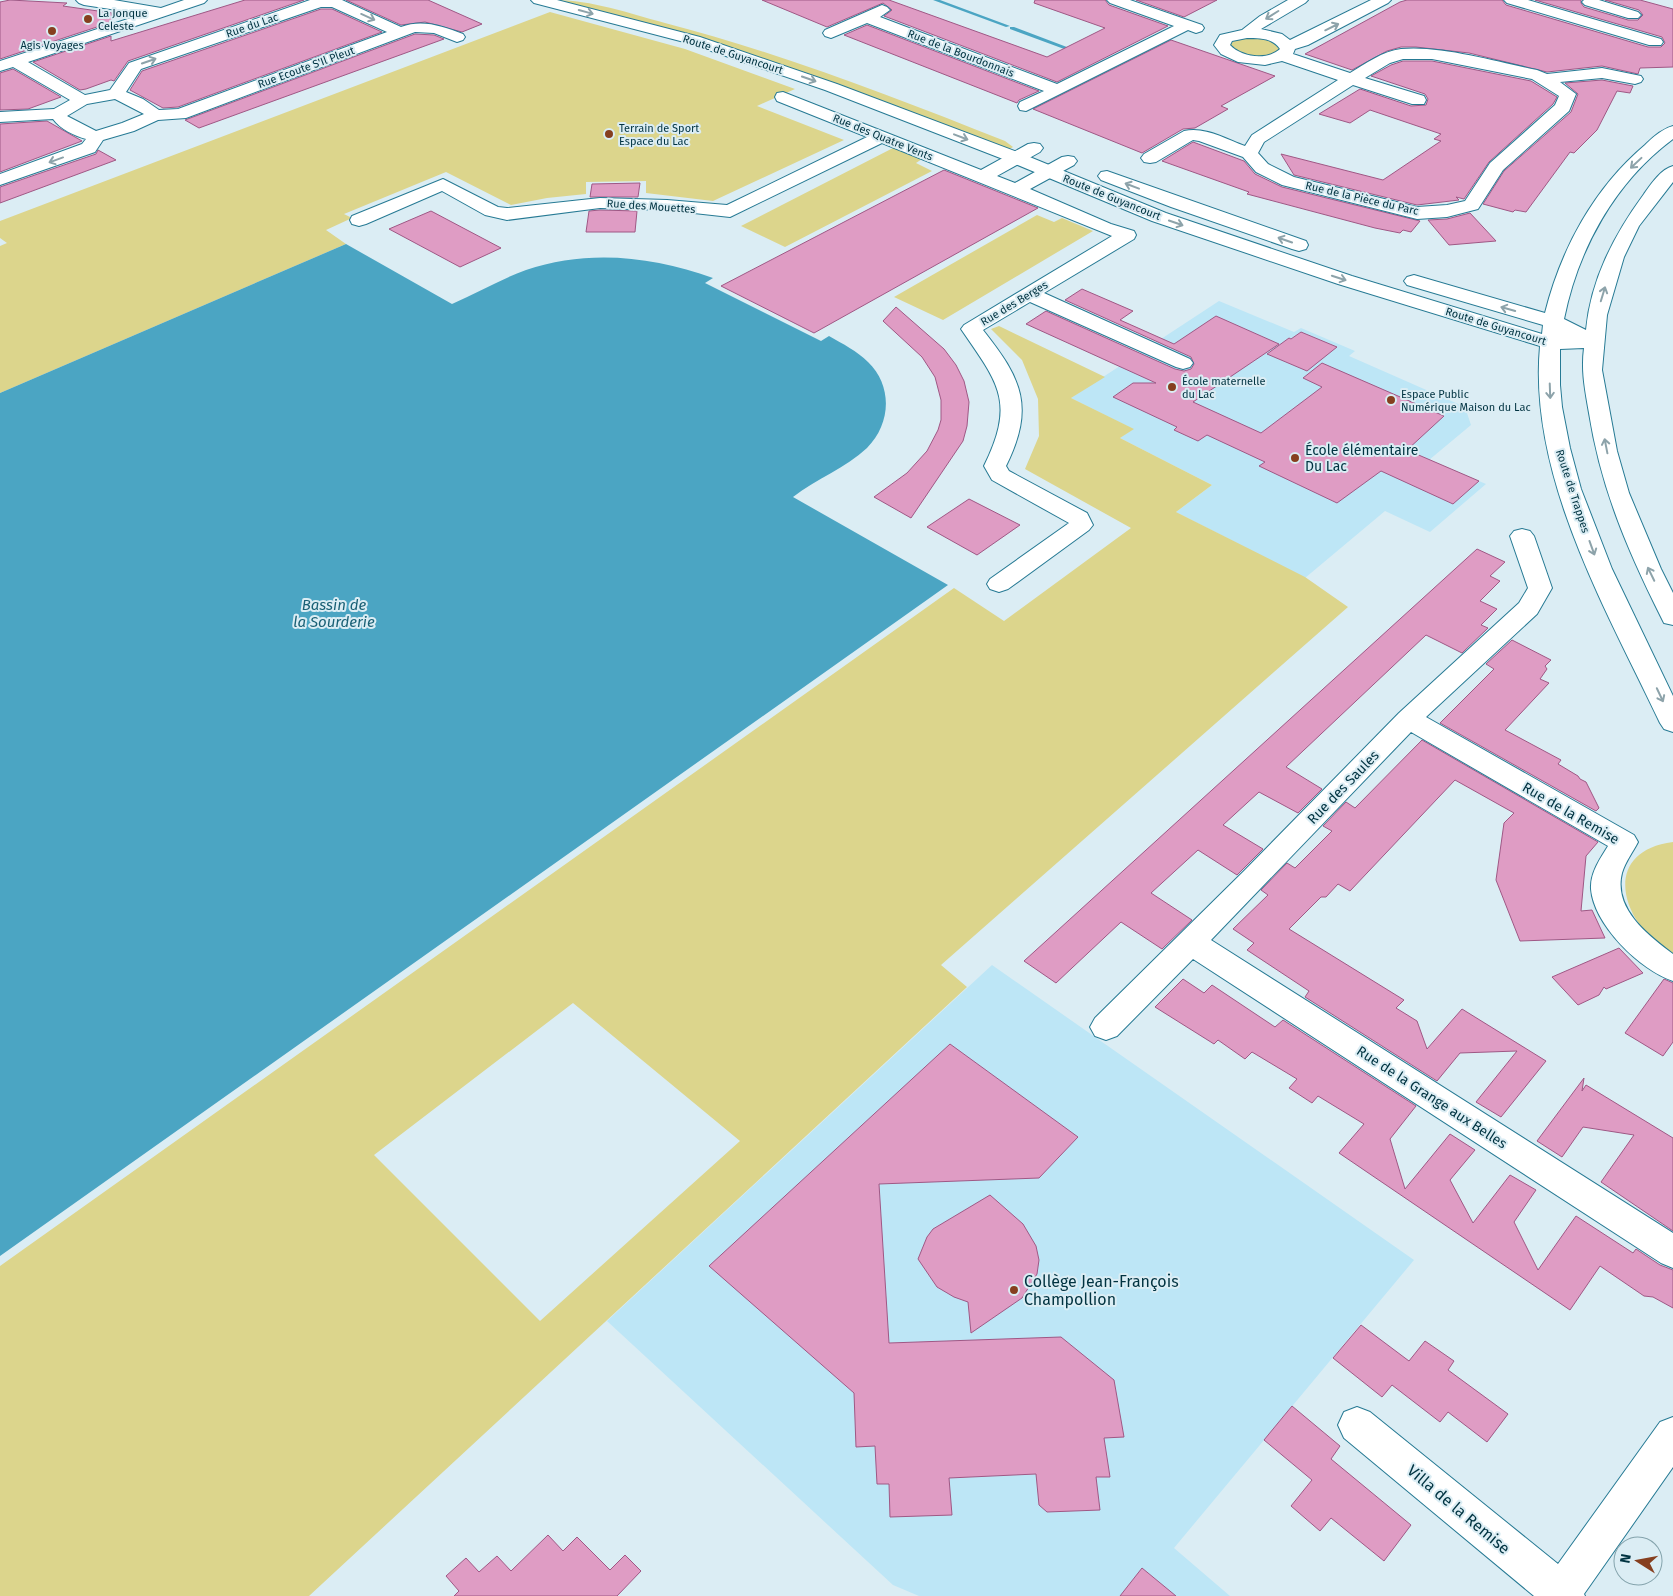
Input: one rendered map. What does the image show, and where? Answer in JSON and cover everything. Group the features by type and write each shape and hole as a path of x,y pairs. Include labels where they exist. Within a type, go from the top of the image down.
{"street":[{"path":"84,0 111,2 163,12"},
{"name":"Route de Guyancourt","path":"539,0 694,40 831,87 1014,157 1150,214 1226,241 1354,282 1595,342"},
{"name":"Route de Guyancourt","path":"593,0 709,30 848,76 1177,203 1315,250"},
{"path":"1115,0 1226,38 1247,33 1277,38 1285,51 1351,79 1418,100"},
{"path":"1247,33 1254,26 1300,0"},
{"path":"1226,38 1222,45 1229,53 1236,56 1266,60 1383,0"},
{"path":"1512,0 1655,42"},
{"path":"7,64 196,1"},
{"name":"Rue du Lac","path":"116,94 135,66 319,2 334,2 400,32"},
{"path":"1590,2 1633,15"},
{"path":"1612,29 1646,5"},
{"path":"831,33 888,7"},
{"name":"Rue de la Bourdonnais","path":"866,17 1056,90"},
{"path":"1026,106 1187,24"},
{"name":"Rue Ecoute S'Il Pleut","path":"155,115 180,114 414,27 437,29 457,37"},
{"name":"Rue de la Pièce du Parc","path":"1401,54 1432,54 1537,75 1546,79 1568,94 1564,108 1496,167 1472,205 1447,211 1417,213 1288,181 1262,168 1249,153 1258,139 1351,79 1384,60 1401,54"},
{"path":"7,64 82,100"},
{"path":"1546,79 1602,73 1634,79"},
{"path":"0,116 58,114 71,104 82,100 116,94 149,109 155,115 128,127 96,136 84,133 62,120 58,114"},
{"name":"Rue des Quatre Vents","path":"783,97 1016,190 1104,228 1127,235"},
{"name":"Route de Trappes","path":"1673,131 1632,166 1599,206 1575,251 1558,299 1549,359 1551,407 1561,458 1596,558 1673,723"},
{"path":"1150,158 1190,135 1202,136 1249,153"},
{"path":"0,180 89,148 96,136"},
{"name":"Rue des Mouettes","path":"359,220 443,184 492,211 506,214 600,203 667,205 730,211 882,136"},
{"path":"982,177 1004,166 1014,157 1034,148"},
{"path":"1016,190 1068,161"},
{"path":"1673,171 1654,191 1630,226 1614,257 1597,315 1592,370 1611,468 1618,493 1649,569 1673,617"},
{"name":"Rue des Berges","path":"999,584 1081,525 1079,518 1000,475 995,466 1003,452 1009,435 1012,418 1012,399 994,357 971,329 1127,235"},
{"name":"Route de Guyancourt","path":"1398,276 1553,332"},
{"path":"1030,294 1183,362"},
{"name":"Rue des Saules","path":"1106,1027 1408,719 1528,608 1540,588 1522,536"},
{"name":"Rue de la Remise","path":"1408,719 1624,842 1607,874 1607,893 1614,914 1631,937 1673,969"},
{"name":"Rue de la Grange aux Belles","path":"1191,942 1673,1252"},
{"name":"Villa de la Remise","path":"1357,1424 1562,1595"},
{"path":"1562,1595 1673,1436"}],"shaded area":[{"path":"554,0 582,2 610,8 751,48 879,92 1005,141 1013,147 1008,150 814,76 755,56"},
{"path":"550,12 685,49 795,89 757,106 844,140 713,201 646,193 646,181 586,182 586,194 547,198 511,205 446,172 344,214 352,218 326,230 346,244 0,393 0,246 7,243 0,238 0,221"},
{"path":"1257,37 1271,41 1279,47 1279,50 1274,54 1261,57 1240,53 1230,45 1235,39"},
{"path":"893,148 922,159 916,163 932,171 785,247 741,226"},
{"path":"1037,215 1054,222 1062,218 1093,231 943,320 894,297"},
{"name":"École élémentaire Du Lac","path":"1219,301 1294,332 1301,328 1355,351 1349,356 1465,407 1471,425 1429,460 1486,484 1430,532 1385,511 1305,578 1176,512 1212,485 1120,438 1133,429 1071,398"},
{"path":"999,326 1105,377 1071,398 1134,429 1120,438 1212,485 1176,512 1305,577 1348,607 941,965 967,987 309,1596 0,1596 0,1266 954,588 1004,621 1131,528 1025,469 1039,436 1038,399 1022,360 991,329","holes":["573,1003 740,1141 540,1321 374,1155"]},
{"path":"1673,842 1673,954 1656,942 1641,927 1631,910 1626,892 1626,875 1634,860 1649,849"},
{"name":"Collège Jean-François Champollion","path":"992,965 1414,1260 1174,1548 1230,1596 919,1596 893,1585 607,1321"}],"water":[{"name":"Bassin de la Sourderie","path":"346,244 452,304 526,270 549,263 596,258 644,260 690,270 713,278 705,283 821,341 829,336 855,351 876,372 882,382 885,393 884,417 881,428 867,448 850,462 793,497 948,585 0,1256 0,393"}],"building":[{"path":"10,0 67,3 63,6 112,13 112,22 0,59 0,2"},
{"path":"245,0 304,0 128,61 114,81 111,80 86,89 80,90 33,62 111,36 111,41"},
{"path":"346,0 428,0 482,24 462,32 425,22 401,25"},
{"path":"762,0 889,0 1047,57 1105,28 1034,3 1035,0 1105,0 1109,5 1168,26 1057,82 884,16 892,10 883,3 827,27"},
{"path":"1136,0 1217,0 1184,17"},
{"path":"1407,0 1502,0 1506,5 1648,47 1661,47 1665,43 1662,37 1535,0 1581,0 1584,7 1628,20 1638,20 1643,15 1639,10 1605,0 1640,0 1673,9 1673,67 1640,68 1638,74 1602,66 1547,72 1469,53 1401,47 1387,51 1352,70 1305,54 1400,2"},
{"path":"321,9 332,9 382,32 178,107 163,108 130,90 142,71"},
{"path":"867,25 1039,91 1019,100 1017,103 844,35"},
{"path":"415,34 434,35 444,39 199,128 185,120"},
{"path":"1171,40 1275,76 1221,106 1228,109 1195,128 1183,129 1142,153 1033,109"},
{"path":"1403,61 1432,61 1531,81 1557,97 1553,104 1489,162 1464,199 1456,197 1459,200 1417,205 1294,175 1281,154 1383,180 1441,141 1434,139 1441,134 1370,110 1350,123 1319,114 1360,89 1411,106 1426,105 1428,99 1425,94 1371,76"},
{"path":"13,69 61,97 28,109 0,110 0,73"},
{"path":"1602,80 1633,86 1630,93 1617,91 1597,130 1574,153 1570,152 1526,212 1515,210 1513,212 1483,204 1504,171 1571,112 1578,94 1565,83"},
{"path":"47,121 82,141 0,172 0,124"},
{"path":"1193,142 1244,161 1255,174 1282,187 1420,221 1411,232 1403,230 1400,233 1375,228 1247,194 1249,192 1162,161"},
{"path":"98,150 116,160 0,203 0,187 96,154"},
{"path":"944,170 1038,208 814,333 721,286"},
{"path":"640,183 638,197 590,197 592,184"},
{"path":"431,211 501,248 460,267 389,229"},
{"path":"589,211 637,211 635,232 586,232"},
{"path":"1470,213 1496,241 1449,245 1428,220 1447,219"},
{"path":"1082,289 1133,311 1120,320 1174,344 1216,316 1279,344 1193,402 1261,433 1322,387 1303,378 1322,363 1444,416 1407,450 1479,481 1453,504 1381,471 1337,503 1259,466 1265,462 1207,435 1198,441 1174,430 1177,427 1113,397 1133,383 1156,383 1026,324 1046,311 1175,369 1184,371 1191,369 1194,364 1191,357 1065,300"},
{"path":"896,307 944,349 956,365 964,381 969,402 967,426 963,441 911,518 874,497 907,473 927,451 941,420 941,400 935,377 922,357 883,321"},
{"path":"1301,332 1337,347 1307,371 1267,354 1289,338 1291,339"},
{"path":"969,499 1020,525 977,555 927,527"},
{"path":"1477,549 1505,562 1490,576 1500,581 1480,601 1497,609 1481,625 1488,628 1462,653 1426,635 1286,767 1322,789 1298,813 1259,792 1223,825 1263,849 1237,875 1198,850 1151,893 1192,920 1162,949 1121,922 1056,983 1024,961"},
{"path":"1512,640 1551,660 1545,666 1547,669 1540,679 1549,683 1505,730 1561,760 1558,764 1586,782 1599,808 1596,811 1440,723 1494,669 1486,664"},
{"path":"1422,740 1598,842 1586,856 1581,911 1592,910 1605,938 1520,941 1496,880 1504,823 1514,813 1455,780 1350,891 1338,884 1326,897 1321,897 1289,929 1404,1000 1396,1008 1417,1021 1427,1049 1462,1009 1546,1061 1501,1117 1476,1102 1517,1051 1460,1053 1437,1081 1305,997 1309,991 1247,950 1254,943 1233,929 1268,895 1261,890 1287,863 1295,868 1332,831 1323,826 1346,802 1355,808"},
{"path":"1619,948 1643,973 1606,989 1604,987 1599,995 1578,1005 1552,977"},
{"path":"1183,979 1204,993 1212,985 1275,1027 1283,1020 1416,1106 1390,1139 1405,1189 1450,1134 1475,1150 1450,1180 1473,1223 1510,1175 1536,1190 1514,1222 1538,1270 1576,1216 1633,1253 1636,1249 1660,1265 1673,1270 1673,1308 1653,1297 1644,1296 1600,1266 1570,1310 1339,1153 1364,1124 1318,1096 1312,1103 1289,1088 1297,1079 1252,1052 1245,1059 1218,1040 1214,1044 1155,1007"},
{"path":"1664,979 1673,983 1673,1042 1663,1056 1625,1033"},
{"path":"950,1044 1078,1137 1039,1178 879,1184 889,1343 1061,1337 1114,1380 1124,1437 1104,1438 1110,1477 1096,1477 1100,1510 1047,1512 1039,1505 1036,1474 949,1478 952,1515 890,1517 889,1484 877,1484 875,1446 856,1447 854,1393 709,1266"},
{"path":"1584,1078 1582,1091 1586,1085 1673,1138 1673,1231 1601,1182 1634,1135 1583,1127 1562,1157 1537,1141"},
{"path":"990,1195 1023,1224 1036,1246 1039,1260 1037,1274 1022,1298 971,1333 968,1302 954,1297 937,1287 918,1259 927,1237 933,1229"},
{"path":"1361,1325 1409,1361 1425,1341 1454,1361 1448,1370 1508,1414 1487,1442 1448,1412 1440,1422 1392,1385 1382,1397 1333,1358"},
{"path":"1292,1406 1340,1446 1331,1459 1411,1525 1384,1561 1331,1518 1320,1531 1291,1506 1312,1480 1264,1440"},
{"path":"548,1535 563,1551 577,1537 610,1570 625,1555 641,1571 617,1596 454,1596 459,1591 446,1576 466,1558 479,1572 497,1556 511,1571"},
{"path":"1142,1568 1176,1596 1120,1596"}],"waterway":[{"path":"935,0 1008,26"},
{"path":"1012,28 1077,52"}],"place":[{"name":"La Jonque Celeste","path":"88,19"},
{"name":"Agis Voyages","path":"52,31"},
{"name":"Terrain de Sport Espace du Lac","path":"609,134"},
{"name":"École maternelle du Lac","path":"1172,387"},
{"name":"Espace Public Numérique Maison du Lac","path":"1391,400"},
{"name":"École élémentaire Du Lac","path":"1295,458"},
{"name":"Collège Jean-François Champollion","path":"1014,1290"}]}
